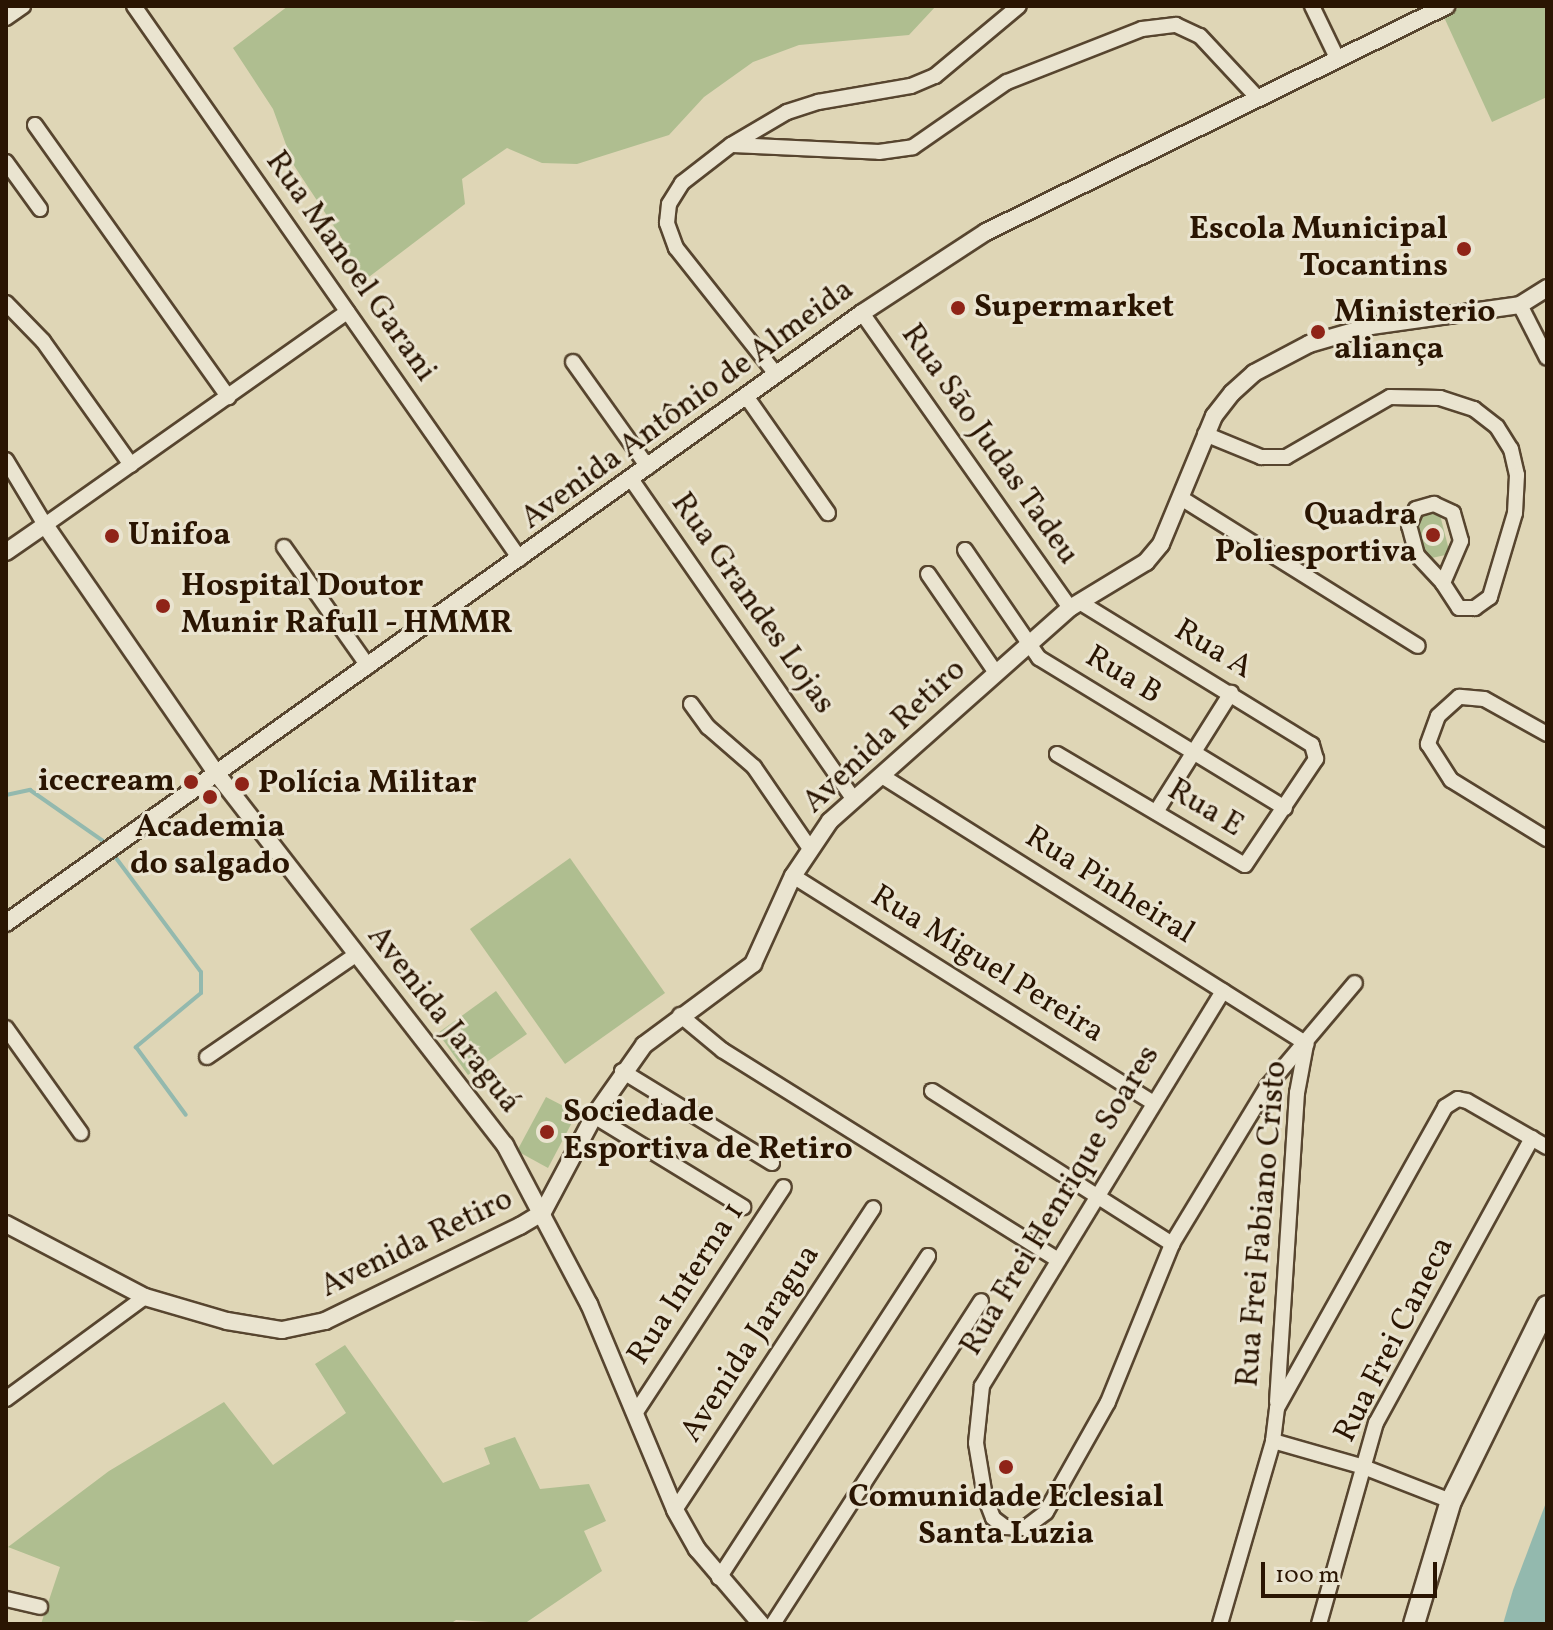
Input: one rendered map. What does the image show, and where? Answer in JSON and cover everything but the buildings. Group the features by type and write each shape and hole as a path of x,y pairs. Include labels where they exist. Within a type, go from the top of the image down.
{"main road":[{"path":"1414,1624 1451,1501 1547,1306"}],"street":[{"path":"6,18 23,6"},
{"name":"Rua Manoel Garani","path":"134,6 520,559"},
{"path":"776,374 691,272 667,223 669,204 682,183 731,145 807,105 911,86 935,76 1019,6"},
{"path":"1312,6 1337,58"},
{"name":"Avenida Antônio de Almeida","path":"6,923 862,313 1047,198 1446,6"},
{"path":"731,145 879,152 913,147 1007,82 1142,29 1176,25 1200,36 1256,96"},
{"path":"35,125 228,397"},
{"path":"6,162 40,209"},
{"name":"Avenida Retiro","path":"6,1224 145,1297 261,1329 300,1328 396,1289 543,1212 594,1116 622,1071 644,1045 680,1015 753,964 809,847 854,800 1026,646 1075,605 1146,562 1161,544 1205,434 1232,393 1254,373 1309,344 1371,326 1520,305 1547,288"},
{"path":"6,303 43,341 131,465"},
{"path":"1520,305 1547,358"},
{"path":"6,552 347,312"},
{"name":"Rua São Judas Tadeu","path":"862,313 1075,605"},
{"path":"573,362 648,467"},
{"path":"746,396 828,513"},
{"path":"1205,434 1261,457 1286,457 1390,397 1440,398 1474,409 1497,427 1511,449 1517,475 1515,513 1490,597 1475,608 1459,608 1443,583 1425,568 1412,542 1411,516 1425,505 1448,509 1459,526 1458,553 1443,583"},
{"path":"6,460 45,525"},
{"name":"Rua Grandes Lojas","path":"631,479 854,800"},
{"path":"1181,498 1418,646"},
{"name":"Avenida Jaraguá","path":"45,525 217,774 505,1145 543,1212 636,1412 675,1510 719,1578 761,1624"},
{"path":"284,547 368,666"},
{"path":"965,550 1026,646"},
{"path":"928,574 996,673"},
{"name":"Rua A","path":"1075,605 1231,693 1315,749"},
{"name":"Rua B","path":"1026,646 1285,808"},
{"path":"1156,812 1231,693"},
{"path":"1547,734 1484,699 1459,697 1438,716 1428,744 1451,780 1547,839"},
{"path":"691,704 708,727 754,767 809,847"},
{"name":"Rua E","path":"1057,754 1245,865 1316,759 1315,749"},
{"name":"Rua Pinheiral","path":"882,776 1307,1044"},
{"name":"Rua Miguel Pereira","path":"793,876 1152,1102"},
{"path":"207,1057 357,954"},
{"name":"Rua Frei Henrique Soares","path":"1223,991 993,1362 976,1415 989,1512 997,1523 1012,1529 1036,1523 1069,1476 1114,1389 1172,1244 1267,1087 1307,1044 1355,983"},
{"path":"680,1015 722,1050 1056,1259"},
{"path":"6,1028 81,1133"},
{"name":"Rua Frei Fabiano Cristo","path":"1220,1624 1273,1441 1297,1093 1307,1044"},
{"path":"622,1071 772,1163"},
{"path":"932,1091 1098,1193 1172,1244"},
{"path":"1277,1408 1445,1107 1458,1099 1467,1101 1547,1147"},
{"path":"594,1116 743,1207"},
{"name":"Rua Frei Caneca","path":"1319,1624 1361,1466 1376,1423 1532,1138"},
{"name":"Rua Interna 1","path":"636,1412 784,1187"},
{"name":"Avenida Jaragua","path":"675,1510 873,1208"},
{"path":"719,1578 928,1256"},
{"path":"6,1399 145,1297"},
{"path":"773,1624 981,1301"},
{"path":"1273,1441 1361,1466 1451,1501"},
{"path":"6,1599 40,1607"}],"green space":[{"path":"288,6 936,6 909,35 799,45 753,62 704,97 669,135 577,164 542,163 507,148 462,179 465,204 357,286 341,237 293,164 273,109 233,48"},
{"path":"1462,6 1547,6 1547,97 1492,122 1443,15"},
{"name":"Quadra Poliesportiva","path":"1439,511 1450,554 1427,559 1416,516"},
{"path":"570,858 665,993 565,1064 470,929"},
{"path":"496,991 527,1034 468,1075 438,1033"},
{"name":"Sociedade Esportiva de Retiro","path":"546,1097 577,1113 548,1168 517,1151"},
{"path":"345,1345 443,1483 490,1464 484,1448 515,1437 540,1489 589,1484 606,1521 584,1531 602,1571 524,1624 456,1620 450,1624 41,1624 60,1567 8,1547 109,1471 224,1402 273,1465 346,1413 315,1364"}],"water":[{"path":"1547,1500 1547,1624 1503,1624 1513,1590"}],"waterway":[{"path":"6,795 30,790 103,841"},
{"path":"116,858 201,972 201,993 136,1047 186,1115"}],"place":[{"name":"Escola Municipal Tocantins","path":"1464,249"},
{"name":"Supermarket","path":"958,308"},
{"name":"Ministerio aliança","path":"1318,332"},
{"name":"Quadra Poliesportiva","path":"1433,535"},
{"name":"Unifoa","path":"112,536"},
{"name":"Hospital Doutor Munir Rafull - HMMR","path":"163,606"},
{"name":"icecream","path":"191,782"},
{"name":"Polícia Militar","path":"242,784"},
{"name":"Academia do salgado","path":"210,797"},
{"name":"Sociedade Esportiva de Retiro","path":"547,1132"},
{"name":"Comunidade Eclesial Santa Luzia","path":"1006,1467"}]}
